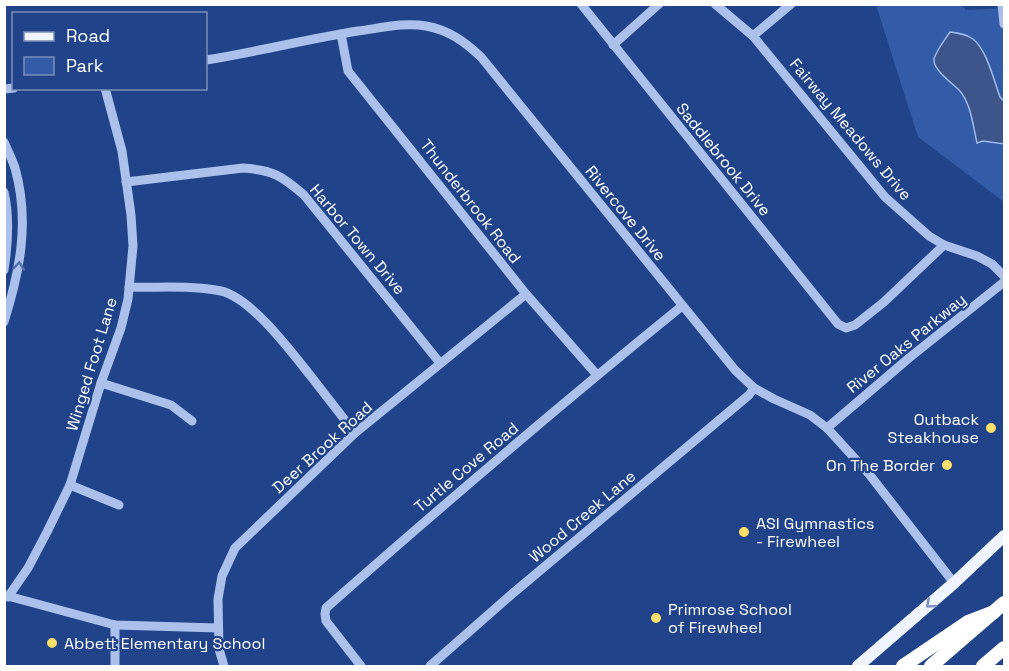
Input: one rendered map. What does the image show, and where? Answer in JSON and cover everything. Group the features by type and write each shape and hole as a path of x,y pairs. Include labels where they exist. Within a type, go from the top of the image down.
{"highway":[{"path":"903,666 968,622 999,608"},
{"path":"931,666 999,608"},
{"path":"983,666 1005,648"}],"main road":[{"path":"858,666 1005,536"}],"street":[{"name":"Saddlebrook Drive","path":"581,4 838,324 846,328 855,325 884,302 944,246"},
{"path":"613,45 659,4"},
{"name":"Fairway Meadows Drive","path":"715,4 753,36 885,197 928,236 944,246 977,256 992,264 1005,276"},
{"path":"753,36 791,4"},
{"path":"1002,4 1005,24"},
{"name":"Rivercove Drive","path":"207,60 341,34 412,24 442,30 467,43 481,57 735,370 754,388 810,415 826,428 869,474 954,583"},
{"name":"Thunderbrook Road","path":"341,34 348,71 525,294 597,375"},
{"name":"Winged Foot Lane","path":"6,596 33,559 70,485 101,383 121,328 128,299 133,246 131,215 122,151 106,90"},
{"path":"4,142 15,167 21,198 22,225 18,275 4,322"},
{"name":"Harbor Town Drive","path":"126,182 243,168 273,173 304,195 440,363"},
{"path":"4,192 7,203 4,270"},
{"path":"6,241 21,243"},
{"name":"River Oaks Parkway","path":"826,428 1005,282"},
{"path":"129,287 195,288 222,291 235,297 264,321 285,344 355,433"},
{"name":"Deer Brook Road","path":"224,666 219,649 218,599 222,576 235,548 355,433 525,294"},
{"name":"Turtle Cove Road","path":"361,666 326,621 327,608 597,375 682,306"},
{"path":"101,383 171,405 192,421"},
{"name":"Wood Creek Lane","path":"430,666 749,395 754,388"},
{"path":"70,485 119,505"},
{"path":"6,596 115,625 218,628"},
{"path":"115,625 115,666"}],"green space":[{"path":"876,5 961,5 966,10 1004,8 1004,202 918,137"}],"shaded area":[{"path":"950,32 973,39 986,58 1000,97 1004,101 1004,144 983,141 977,143 971,115 963,95 935,65 934,61 940,46"}],"place":[{"name":"Outback Steakhouse","path":"991,428"},
{"name":"On The Border","path":"947,465"},
{"name":"ASI Gymnastics - Firewheel","path":"744,532"},
{"name":"Primrose School of Firewheel","path":"656,618"},
{"name":"Abbett Elementary School","path":"52,643"}]}
